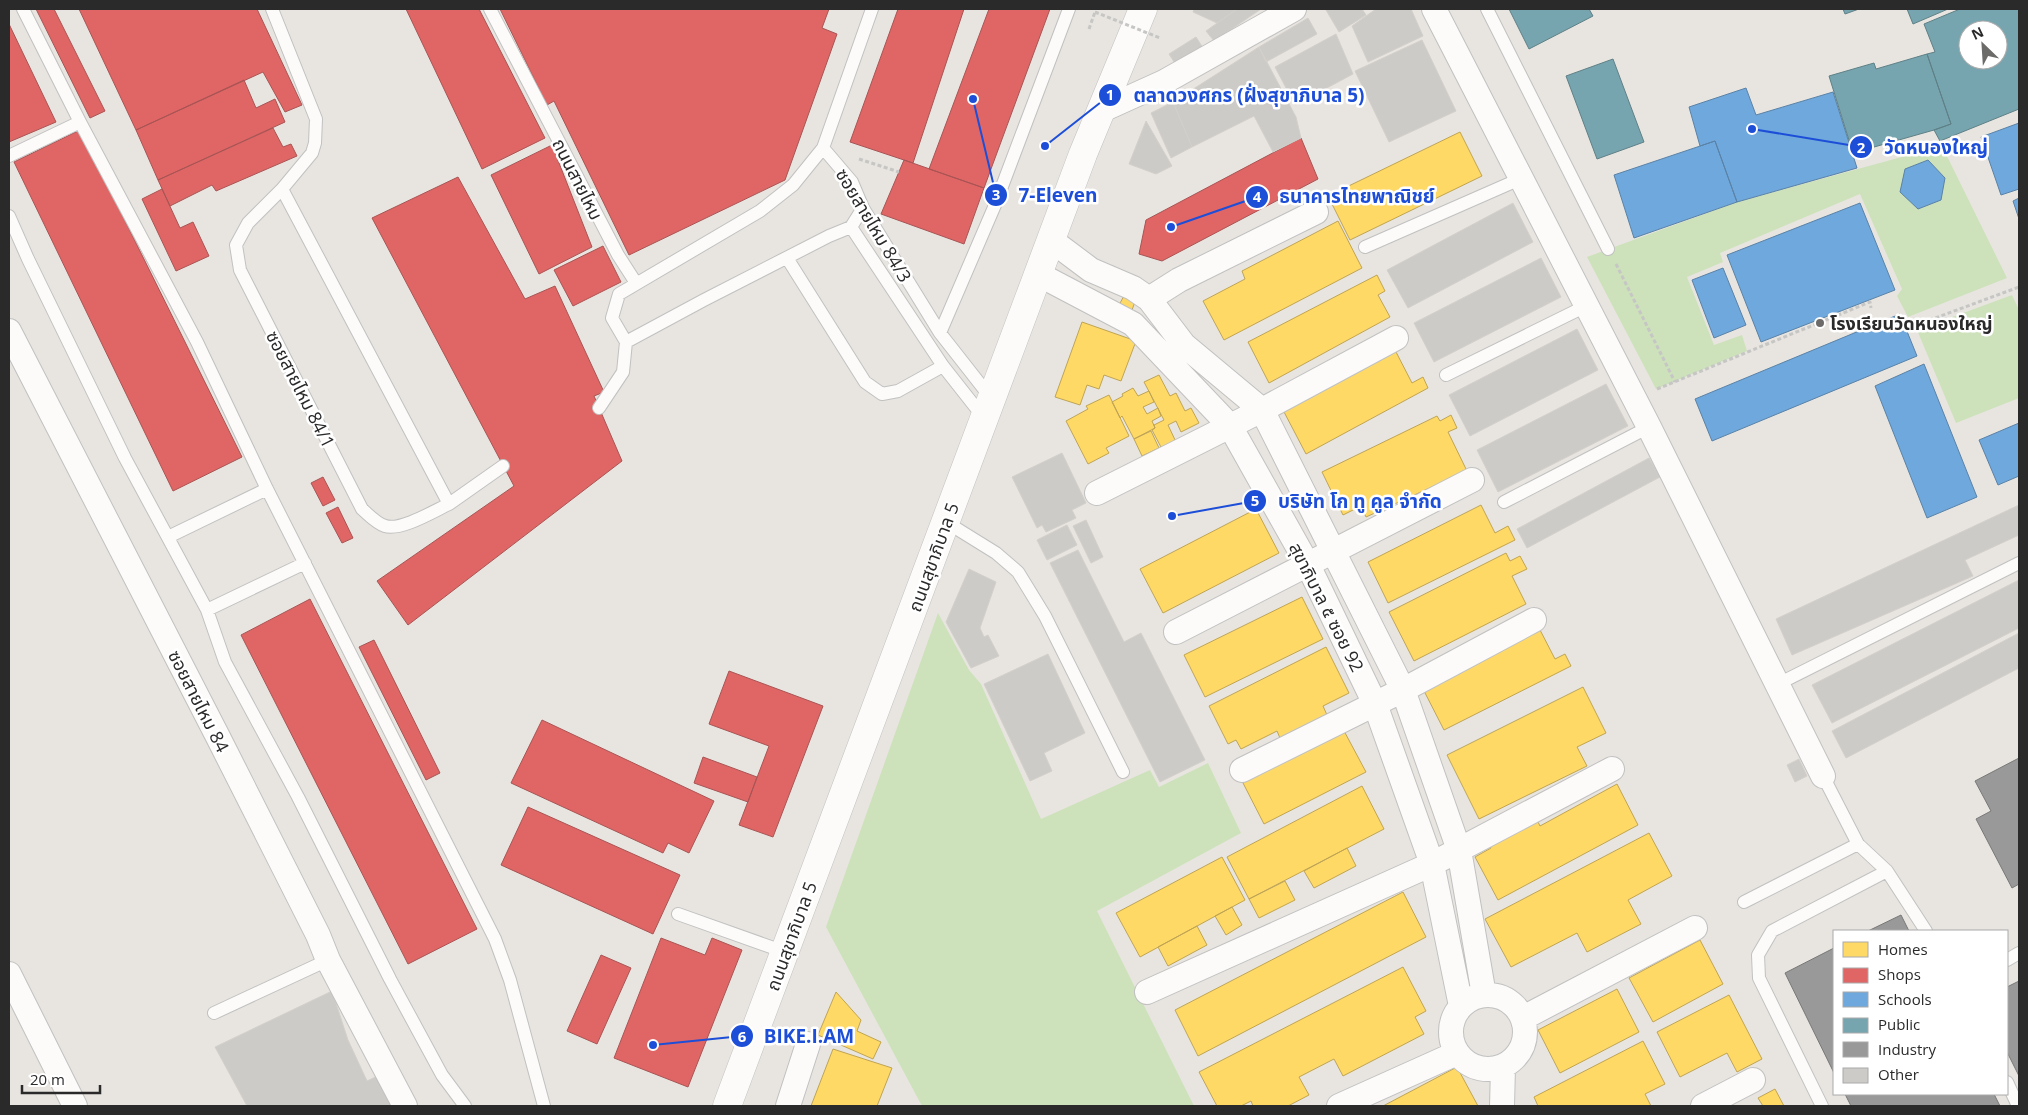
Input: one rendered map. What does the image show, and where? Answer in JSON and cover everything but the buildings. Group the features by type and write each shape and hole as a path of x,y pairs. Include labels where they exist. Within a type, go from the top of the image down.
{"main road":[{"name":"ถนนสุขาภิบาล 5","path":"727,1106 1038,274 1100,111 1143,9"}],"street":[{"path":"1100,111 1164,82 1294,9"},
{"path":"1434,9 1649,427 1823,776"},
{"path":"1149,300 1179,280 1316,212"},
{"path":"1051,240 1091,270 1133,288 1149,300 1184,345 1262,410 1403,690 1459,850 1484,995"},
{"name":"สุขาภิบาล ๕ ซอย 92","path":"1038,274 1133,324 1230,426 1308,566 1375,704 1432,864 1461,1006"},
{"name":"ซอยสายไหม 84","path":"9,331 218,737 318,935 328,960 405,1106"},
{"path":"1097,493 1262,410 1396,338"},
{"path":"1176,632 1308,566 1472,480"},
{"path":"1242,770 1403,690 1534,620"},
{"path":"1147,992 1432,864 1612,769"},
{"path":"1523,1018 1695,928"},
{"path":"9,974 75,1106"},
{"path":"1484,995 1500,997 1514,1004 1523,1018 1526,1032 1523,1047 1515,1059 1503,1067 1486,1070 1469,1065 1457,1054 1451,1038 1452,1021 1461,1006 1472,998 1484,995"},
{"path":"788,1106 808,1044"},
{"path":"1339,1106 1457,1054"},
{"path":"1502,1106 1503,1067"},
{"path":"1703,1106 1753,1080"}],"lane":[{"path":"23,9 80,122 197,342 267,489 495,939 510,980 544,1106"},
{"name":"ซอยสายไหม 84/1","path":"272,9 316,119 315,143 312,153 282,189 248,223 236,245 240,270 362,509 375,521 387,527 405,524 449,504 503,466"},
{"name":"ถนนสายไหม","path":"490,9 618,255 636,283"},
{"path":"599,408 623,372 626,342 612,318 619,294 760,211 793,184 823,148 872,9"},
{"path":"940,334 995,205 1069,9"},
{"path":"1488,9 1608,249"},
{"path":"9,156 80,122"},
{"name":"ซอยสายไหม 84/3","path":"823,148 852,182 863,208 988,408"},
{"path":"1365,248 1520,179"},
{"path":"282,189 449,504"},
{"path":"626,342 787,258 851,227 863,208"},
{"path":"9,216 125,458 207,610 226,662 298,797 390,979 442,1075 465,1106"},
{"path":"851,227 943,366 988,408"},
{"path":"787,258 865,382 882,394 898,392 943,366"},
{"path":"1446,375 1586,306"},
{"path":"1504,502 1649,427"},
{"path":"168,537 267,489"},
{"path":"946,522 996,553 1018,572 1045,616 1123,772"},
{"path":"207,610 305,563"},
{"path":"1778,684 2019,563"},
{"path":"1823,776 1858,844 1887,871 1925,930"},
{"path":"1744,902 1858,844"},
{"path":"1822,1106 1759,978 1758,955 1772,931 1887,871"},
{"path":"678,914 785,952"},
{"path":"2008,959 2019,953"},
{"path":"214,1013 328,960"},
{"path":"2008,1084 2018,1106"}],"path":[{"path":"1089,29 1095,12 1160,38"},
{"path":"1608,249 1674,382"},
{"path":"1911,327 2018,287"},
{"path":"1654,391 1870,302 1871,308"}],"green space":[{"path":"1942,146 2007,278 1908,317 1897,296 1902,289 1860,194 1720,253 1723,262 1687,277 1714,345 1742,335 1747,351 1656,389 1587,257 1737,202"},
{"path":"2012,295 2019,310 2019,398 1956,423 1917,330"},
{"path":"938,613 969,670 981,684 1041,819 1150,770 1159,787 1208,763 1241,833 1097,911 1194,1106 922,1106 826,927"}],"place":[{"name":"7-Eleven","path":"973,99"},
{"name":"วัดหนองใหญ่","path":"1752,129"},
{"name":"ตลาดวงศกร (ฝั่งสุขาภิบาล 5)","path":"1045,146"},
{"name":"ธนาคารไทยพาณิชย์","path":"1171,227"},
{"name":"โรงเรียนวัดหนองใหญ่","path":"1820,323"},
{"name":"บริษัท โก ทู คูล จำกัด","path":"1172,516"},
{"name":"BIKE.I.AM","path":"653,1045"}]}
